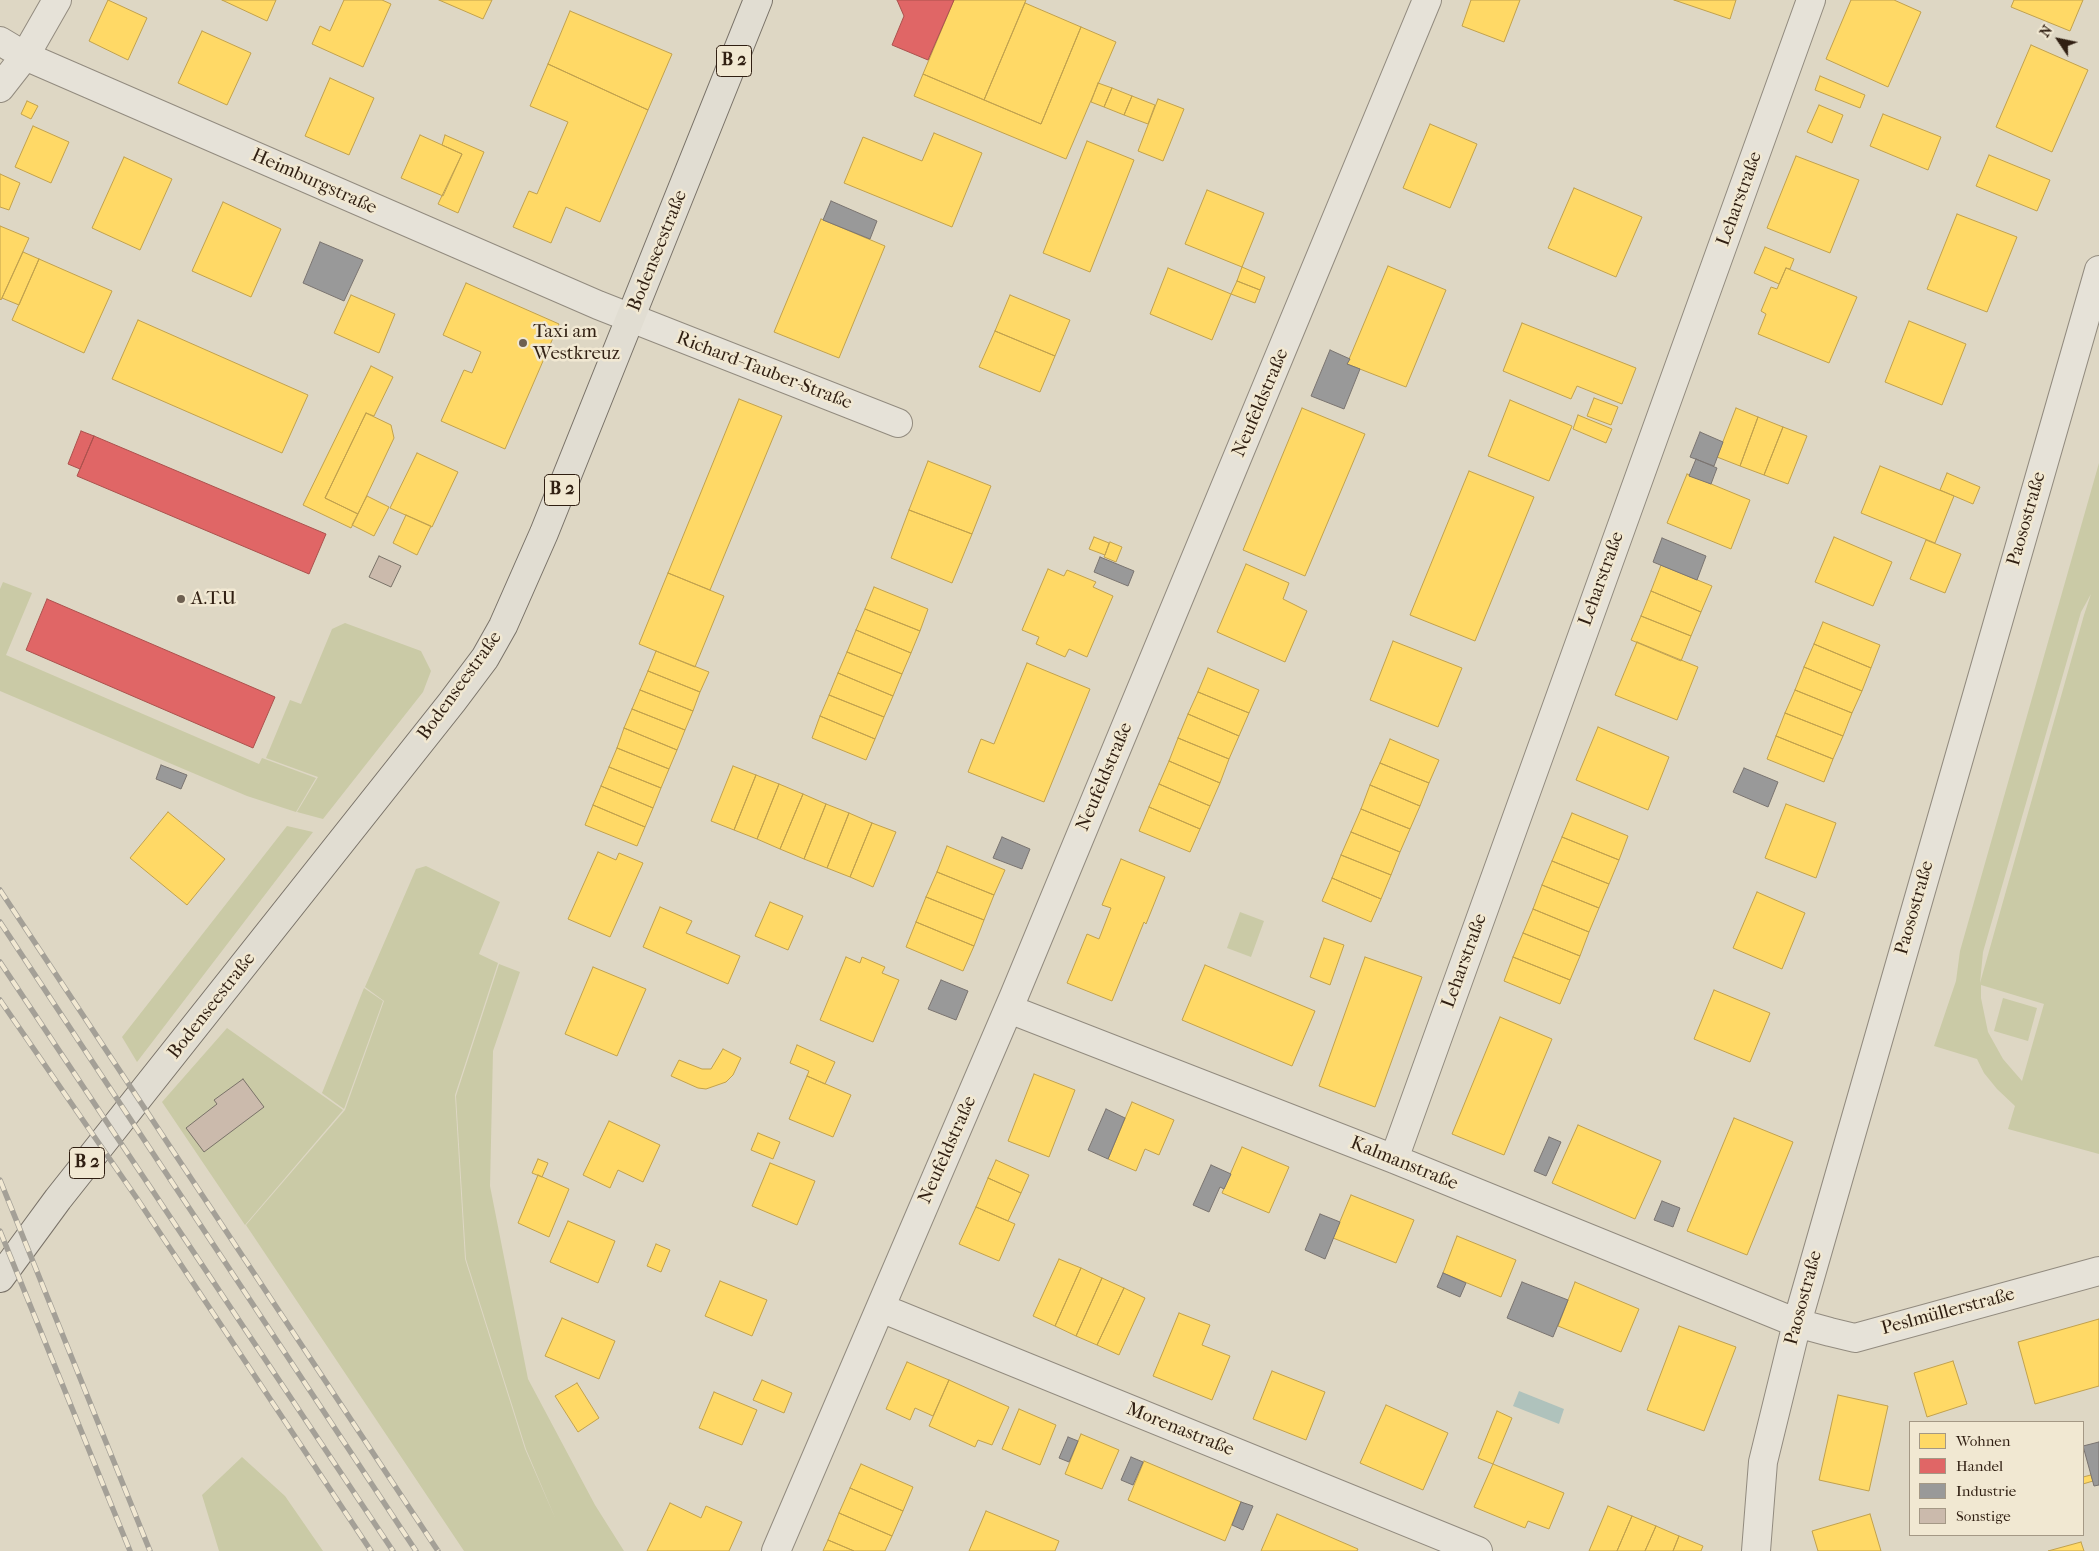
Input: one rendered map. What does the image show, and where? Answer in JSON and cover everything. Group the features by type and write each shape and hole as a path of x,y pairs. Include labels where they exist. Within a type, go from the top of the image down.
{"main road":[{"name":"Bodenseestraße","path":"0,1278 58,1199 452,702 485,658 504,626 631,319 758,0"}],"street":[{"path":"0,88 24,56 56,0"},
{"name":"Neufeldstraße","path":"776,1551 1009,1009 1427,0"},
{"name":"Leharstraße","path":"1394,1159 1811,0"},
{"name":"Heimburgstraße","path":"0,41 24,56 631,319"},
{"name":"Paosostraße","path":"1756,1551 1763,1462 1797,1323 2099,270"},
{"name":"Richard-Tauber-Straße","path":"631,319 898,423"},
{"name":"Kalmanstraße","path":"1009,1009 1394,1159 1797,1323"},
{"name":"Peslmüllerstraße","path":"1797,1323 1855,1338 2099,1271"},
{"name":"Morenastraße","path":"881,1308 1478,1551"}],"green space":[{"path":"2099,463 2099,1154 2008,1129 2015,1106 1984,1073 1977,1059 1934,1046 1956,981 1960,951","holes":["2091,594 2084,615 1980,983 1983,952 2081,612","1981,985 2044,1004 2022,1081 2003,1059 1988,1032 1981,998"]},
{"path":"3,582 32,593 6,655 259,764 262,758 316,778 296,812 247,796 0,691 0,589"},
{"path":"345,623 421,651 431,671 423,692 323,819 297,812 318,777 266,758 290,700 301,704 332,629"},
{"path":"287,826 313,832 137,1062 122,1037"},
{"path":"426,866 500,902 479,954 498,963 455,1095 465,1259 525,1449 556,1520 526,1449 466,1259 456,1096 499,964 520,972 493,1051 490,1186 528,1379 595,1505 624,1551 464,1551 246,1225 345,1110 384,1001 365,987 416,869"},
{"path":"1240,912 1264,921 1251,957 1227,948"},
{"path":"364,988 383,1001 344,1109 322,1093"},
{"path":"2003,998 2037,1008 2028,1041 1994,1031"},
{"path":"227,1028 343,1110 245,1225 162,1102"},
{"path":"242,1457 285,1496 323,1551 219,1551 202,1495"}],"shaded area":[{"path":"1519,1391 1564,1409 1559,1424 1513,1406"}],"building: Wohnen":[{"path":"108,0 147,18 128,60 89,41"},
{"path":"222,0 276,0 267,21"},
{"path":"344,0 382,0 391,4 363,67 312,44 320,26 330,31"},
{"path":"439,0 492,0 483,19"},
{"path":"954,0 1026,0 984,100 923,74"},
{"path":"1471,0 1520,0 1504,42 1462,26"},
{"path":"1674,0 1736,0 1730,19"},
{"path":"1851,0 1894,0 1921,12 1888,87 1826,59"},
{"path":"2014,0 2083,0 2070,31 2011,7"},
{"path":"1025,3 1081,27 1041,124 984,100"},
{"path":"570,11 672,54 648,110 548,64"},
{"path":"1081,27 1116,42 1066,159 914,96 923,74 1041,124"},
{"path":"202,31 251,53 227,105 178,83"},
{"path":"2031,45 2088,70 2052,152 1996,127"},
{"path":"548,64 648,110 600,222 566,207 551,243 513,227 529,191 537,194 568,122 530,106"},
{"path":"1820,76 1865,95 1860,108 1815,90"},
{"path":"330,78 374,98 349,155 305,136"},
{"path":"1098,83 1112,88 1104,107 1091,102"},
{"path":"1112,88 1132,96 1124,115 1104,107"},
{"path":"1132,96 1155,105 1148,124 1124,115"},
{"path":"1158,99 1184,109 1163,161 1138,151"},
{"path":"27,101 38,106 31,119 21,114"},
{"path":"1819,105 1843,115 1832,143 1807,132"},
{"path":"1883,114 1941,137 1928,170 1870,146"},
{"path":"1430,124 1477,144 1450,208 1403,188"},
{"path":"33,126 69,142 51,183 15,167"},
{"path":"934,133 982,153 952,227 844,183 863,137 922,161"},
{"path":"420,135 462,154 443,196 401,178"},
{"path":"445,135 484,152 458,213 438,204 462,154 442,145"},
{"path":"1087,141 1134,160 1090,272 1043,253"},
{"path":"1989,155 2050,180 2037,211 1976,186"},
{"path":"1796,156 1859,180 1830,253 1767,228"},
{"path":"124,157 172,179 140,250 92,228"},
{"path":"0,174 20,183 9,210 0,207"},
{"path":"1574,188 1642,217 1616,277 1548,248"},
{"path":"1207,190 1264,213 1242,267 1185,244"},
{"path":"223,202 281,229 251,297 192,271"},
{"path":"1957,214 2017,237 1987,312 1927,289"},
{"path":"821,219 885,246 839,358 774,332"},
{"path":"0,226 29,238 1,300 0,299"},
{"path":"1765,247 1794,259 1790,269 1786,268 1779,284 1754,273"},
{"path":"23,252 39,259 19,305 2,298"},
{"path":"39,259 112,291 84,353 12,320"},
{"path":"1388,266 1446,290 1406,387 1347,364"},
{"path":"1242,267 1265,277 1260,290 1237,281"},
{"path":"1168,268 1231,294 1212,340 1150,314"},
{"path":"1786,268 1857,297 1829,363 1758,334 1766,314 1761,311 1771,287 1777,289"},
{"path":"1237,281 1260,290 1255,303 1231,294"},
{"path":"466,283 559,324 505,449 441,421 464,370 472,373 481,352 443,335"},
{"path":"351,295 395,314 379,353 334,333"},
{"path":"1010,295 1070,320 1055,356 995,331"},
{"path":"138,320 308,395 282,453 112,379"},
{"path":"1909,321 1966,344 1942,405 1885,382"},
{"path":"1522,323 1636,368 1622,404 1577,386 1571,399 1503,371"},
{"path":"995,331 1055,356 1040,392 979,367"},
{"path":"371,366 393,377 374,416 366,413 325,498 358,514 351,528 303,505"},
{"path":"1594,398 1618,407 1611,425 1587,416"},
{"path":"739,399 782,416 710,590 668,573"},
{"path":"1510,400 1572,426 1549,481 1488,456"},
{"path":"1302,408 1365,434 1305,576 1243,550"},
{"path":"1736,408 1758,417 1740,466 1717,457"},
{"path":"366,413 391,425 394,438 358,514 325,498"},
{"path":"1578,415 1612,429 1606,443 1573,429"},
{"path":"1758,417 1783,427 1764,475 1740,466"},
{"path":"1783,427 1807,436 1788,484 1764,475"},
{"path":"417,453 458,472 432,527 390,508"},
{"path":"928,461 991,486 972,534 909,510"},
{"path":"1880,466 1954,496 1935,543 1861,513"},
{"path":"1469,471 1534,497 1475,641 1410,615"},
{"path":"1947,473 1980,487 1973,504 1940,490"},
{"path":"1687,474 1750,500 1731,549 1667,523"},
{"path":"367,496 389,507 374,536 352,525"},
{"path":"909,510 972,534 952,583 891,558"},
{"path":"406,515 431,526 417,555 393,543"},
{"path":"1094,537 1109,543 1105,555 1089,549"},
{"path":"1834,537 1892,562 1873,606 1815,582"},
{"path":"1926,540 1961,554 1945,593 1910,579"},
{"path":"1110,542 1122,547 1116,562 1104,557"},
{"path":"1246,564 1289,583 1283,599 1307,611 1285,662 1217,632"},
{"path":"1661,565 1712,586 1701,612 1651,591"},
{"path":"1048,569 1064,576 1067,570 1096,582 1093,587 1113,596 1087,657 1069,649 1065,657 1036,644 1039,637 1022,630"},
{"path":"668,573 724,596 695,667 639,644"},
{"path":"874,587 928,609 920,631 865,609"},
{"path":"1651,591 1701,612 1691,636 1641,616"},
{"path":"865,609 920,631 911,653 856,630"},
{"path":"1641,616 1691,636 1681,661 1631,640"},
{"path":"1823,622 1880,645 1871,668 1814,644"},
{"path":"856,630 911,653 902,674 847,652"},
{"path":"1393,641 1462,668 1438,727 1370,700"},
{"path":"1637,642 1698,667 1677,720 1615,695"},
{"path":"1814,644 1871,668 1862,691 1804,667"},
{"path":"656,651 709,672 700,692 648,671"},
{"path":"847,652 902,674 893,696 838,673"},
{"path":"1027,663 1090,689 1044,802 968,772 981,739 994,744"},
{"path":"1804,667 1862,691 1852,713 1795,690"},
{"path":"1208,668 1259,690 1249,713 1198,692"},
{"path":"648,671 700,692 693,711 640,690"},
{"path":"838,673 893,696 884,717 829,695"},
{"path":"640,690 693,711 685,730 632,709"},
{"path":"1795,690 1852,713 1843,736 1785,713"},
{"path":"1198,692 1249,713 1239,736 1188,714"},
{"path":"829,695 884,717 875,739 820,716"},
{"path":"632,709 685,730 677,750 624,728"},
{"path":"1785,713 1843,736 1833,759 1776,736"},
{"path":"1188,714 1239,736 1229,759 1178,738"},
{"path":"820,716 875,739 866,760 812,738"},
{"path":"1598,727 1669,757 1648,810 1576,780"},
{"path":"624,728 677,750 669,769 617,748"},
{"path":"1776,736 1833,759 1824,782 1767,759"},
{"path":"1178,738 1229,759 1220,783 1169,761"},
{"path":"1390,739 1439,760 1429,783 1380,763"},
{"path":"617,748 669,769 661,788 609,767"},
{"path":"1169,761 1220,783 1210,806 1159,784"},
{"path":"1380,763 1429,783 1420,806 1370,785"},
{"path":"733,766 756,775 734,830 711,821"},
{"path":"609,767 661,788 653,808 601,786"},
{"path":"756,775 779,784 757,839 734,830"},
{"path":"779,784 803,794 780,849 757,839"},
{"path":"1159,784 1210,806 1200,829 1149,807"},
{"path":"1370,785 1420,806 1410,829 1361,809"},
{"path":"601,786 653,808 645,827 593,805"},
{"path":"803,794 826,804 804,859 780,849"},
{"path":"826,804 849,813 827,868 804,859"},
{"path":"1786,804 1836,823 1816,878 1765,858"},
{"path":"593,805 645,827 637,846 585,825"},
{"path":"1149,807 1200,829 1190,852 1139,831"},
{"path":"1361,809 1410,829 1400,852 1351,832"},
{"path":"168,812 225,859 187,905 130,858"},
{"path":"849,813 872,823 850,877 827,868"},
{"path":"1572,813 1628,836 1619,860 1562,837"},
{"path":"872,823 896,832 873,887 850,877"},
{"path":"1351,832 1400,852 1391,875 1341,855"},
{"path":"1562,837 1619,860 1609,884 1552,861"},
{"path":"947,846 1005,870 994,895 937,872"},
{"path":"598,852 616,860 619,853 643,863 610,937 568,919"},
{"path":"1341,855 1391,875 1381,899 1332,878"},
{"path":"1121,859 1165,877 1146,924 1144,922 1112,1001 1067,983 1087,934 1099,939 1111,908 1102,905"},
{"path":"1552,861 1609,884 1599,908 1542,885"},
{"path":"937,872 994,895 984,920 926,897"},
{"path":"1332,878 1381,899 1371,922 1322,901"},
{"path":"1542,885 1599,908 1589,932 1533,909"},
{"path":"1757,892 1805,913 1782,969 1733,948"},
{"path":"926,897 984,920 974,946 916,922"},
{"path":"770,902 803,916 788,950 755,936"},
{"path":"660,907 692,921 686,933 740,956 728,984 643,947"},
{"path":"1533,909 1589,932 1580,956 1523,933"},
{"path":"916,922 974,946 963,971 906,947"},
{"path":"1523,933 1580,956 1570,980 1513,957"},
{"path":"1324,938 1344,945 1330,985 1310,977"},
{"path":"846,957 860,963 862,957 885,967 882,973 899,980 873,1042 820,1020"},
{"path":"1365,957 1422,977 1375,1107 1319,1086"},
{"path":"1513,957 1570,980 1560,1004 1504,981"},
{"path":"1205,965 1315,1011 1292,1066 1182,1020"},
{"path":"593,967 646,989 617,1056 565,1034"},
{"path":"1714,990 1770,1013 1750,1062 1694,1039"},
{"path":"1500,1017 1552,1039 1504,1155 1452,1134"},
{"path":"797,1045 835,1062 825,1084 807,1076 809,1071 790,1063"},
{"path":"723,1049 741,1058 733,1075 726,1082 706,1089 698,1088 671,1076 679,1060 702,1069 711,1069"},
{"path":"1034,1074 1075,1090 1049,1157 1008,1141"},
{"path":"807,1076 851,1095 833,1137 789,1119"},
{"path":"1132,1102 1174,1120 1159,1155 1145,1149 1136,1171 1108,1159"},
{"path":"1734,1118 1793,1142 1747,1255 1687,1231"},
{"path":"609,1121 660,1145 643,1182 618,1170 610,1188 583,1175"},
{"path":"1578,1125 1661,1161 1635,1219 1552,1183"},
{"path":"758,1133 780,1142 773,1159 751,1150"},
{"path":"1242,1147 1289,1167 1269,1213 1222,1193"},
{"path":"538,1159 548,1163 542,1177 532,1173"},
{"path":"996,1160 1029,1175 1021,1193 988,1178"},
{"path":"770,1163 815,1181 797,1225 752,1206"},
{"path":"538,1175 569,1189 549,1237 518,1223"},
{"path":"988,1178 1021,1193 1008,1221 976,1207"},
{"path":"1351,1195 1414,1220 1396,1263 1333,1238"},
{"path":"976,1207 1015,1224 999,1261 959,1244"},
{"path":"568,1221 615,1241 598,1283 550,1262"},
{"path":"1457,1236 1516,1260 1501,1297 1443,1273"},
{"path":"656,1244 670,1250 661,1272 647,1266"},
{"path":"1059,1259 1081,1268 1055,1326 1033,1316"},
{"path":"1081,1268 1102,1278 1076,1336 1055,1326"},
{"path":"1102,1278 1124,1288 1097,1345 1076,1336"},
{"path":"720,1281 767,1300 752,1336 705,1316"},
{"path":"1575,1282 1639,1309 1621,1352 1558,1326"},
{"path":"1124,1288 1145,1298 1119,1355 1097,1345"},
{"path":"1179,1313 1210,1325 1202,1345 1230,1356 1212,1400 1153,1376"},
{"path":"562,1318 615,1341 599,1379 545,1356"},
{"path":"2099,1319 2099,1386 2035,1404 2018,1342"},
{"path":"1679,1326 1736,1347 1704,1431 1647,1410"},
{"path":"1953,1361 1967,1404 1927,1417 1914,1373"},
{"path":"907,1362 949,1380 933,1416 915,1408 910,1420 886,1409"},
{"path":"1272,1371 1325,1392 1306,1440 1253,1419"},
{"path":"762,1380 792,1393 784,1413 753,1400"},
{"path":"949,1380 1009,1407 992,1445 978,1440 975,1447 929,1426"},
{"path":"577,1383 599,1418 578,1432 555,1396"},
{"path":"714,1392 757,1410 742,1445 699,1428"},
{"path":"1838,1395 1888,1406 1869,1491 1819,1480"},
{"path":"1386,1405 1448,1433 1423,1490 1360,1463"},
{"path":"1019,1409 1056,1425 1040,1465 1002,1449"},
{"path":"1497,1411 1512,1418 1493,1464 1478,1458"},
{"path":"1081,1434 1119,1450 1102,1489 1065,1474"},
{"path":"1144,1461 1241,1502 1225,1541 1128,1500"},
{"path":"861,1464 913,1487 903,1511 850,1488"},
{"path":"1493,1464 1564,1493 1549,1529 1528,1521 1525,1528 1474,1507"},
{"path":"2091,1475 2093,1481 2084,1484 2084,1477"},
{"path":"850,1488 903,1511 892,1536 839,1513"},
{"path":"670,1503 701,1518 706,1506 742,1522 729,1551 647,1551"},
{"path":"1608,1506 1632,1516 1617,1551 1589,1551"},
{"path":"986,1511 1059,1541 1055,1551 969,1551"},
{"path":"839,1513 892,1536 885,1551 854,1551 828,1540"},
{"path":"1277,1514 1358,1549 1357,1551 1261,1551"},
{"path":"1870,1514 1881,1551 1818,1551 1812,1531"},
{"path":"1632,1516 1656,1526 1645,1551 1617,1551"},
{"path":"1656,1526 1679,1536 1673,1551 1645,1551"},
{"path":"1679,1536 1703,1546 1701,1551 1673,1551"},
{"path":"828,1540 854,1551 823,1551"},
{"path":"2081,1542 2084,1551 2048,1551"}],"building: Handel":[{"path":"897,0 954,0 928,60 892,45 904,16"},
{"path":"81,431 94,436 80,469 68,464"},
{"path":"94,436 326,534 309,574 77,476"},
{"path":"47,599 275,697 253,748 26,650"}],"building: Industrie":[{"path":"831,201 877,221 870,239 823,220"},
{"path":"320,242 363,260 344,301 303,283"},
{"path":"1330,350 1350,359 1347,364 1360,369 1344,409 1311,396"},
{"path":"1700,432 1723,442 1714,466 1690,457"},
{"path":"1696,459 1717,468 1711,484 1689,476"},
{"path":"1662,538 1706,556 1697,580 1653,562"},
{"path":"1100,557 1134,571 1128,586 1094,572"},
{"path":"161,765 187,775 181,789 156,779"},
{"path":"1744,768 1778,782 1768,807 1733,792"},
{"path":"1002,837 1030,849 1022,869 993,858"},
{"path":"941,980 968,991 956,1020 928,1009"},
{"path":"1106,1109 1125,1118 1108,1159 1088,1150"},
{"path":"1549,1137 1561,1142 1546,1176 1534,1171"},
{"path":"1211,1165 1231,1174 1224,1189 1220,1187 1209,1212 1193,1205"},
{"path":"1662,1201 1680,1208 1673,1227 1654,1220"},
{"path":"1320,1214 1340,1222 1325,1259 1305,1250"},
{"path":"1443,1273 1466,1283 1460,1297 1437,1287"},
{"path":"1522,1282 1568,1300 1553,1337 1507,1318"},
{"path":"1068,1437 1078,1441 1069,1462 1059,1458"},
{"path":"2099,1442 2099,1485 2094,1486 2084,1446"},
{"path":"1131,1457 1143,1462 1133,1485 1121,1480"},
{"path":"1241,1502 1253,1506 1243,1530 1232,1525"}],"building: Sonstige":[{"path":"379,556 401,566 391,587 369,577"},
{"path":"243,1079 264,1107 204,1152 186,1128 217,1104 214,1100"}],"railway":[{"path":"0,890 438,1551"},
{"path":"0,922 416,1551"},
{"path":"0,962 393,1551"},
{"path":"0,1000 138,1200 371,1551"},
{"path":"0,1180 150,1551"},
{"path":"0,1231 130,1551"}],"place":[{"name":"Taxi am Westkreuz","path":"523,343"},
{"name":"A.T.U","path":"181,599"}]}
